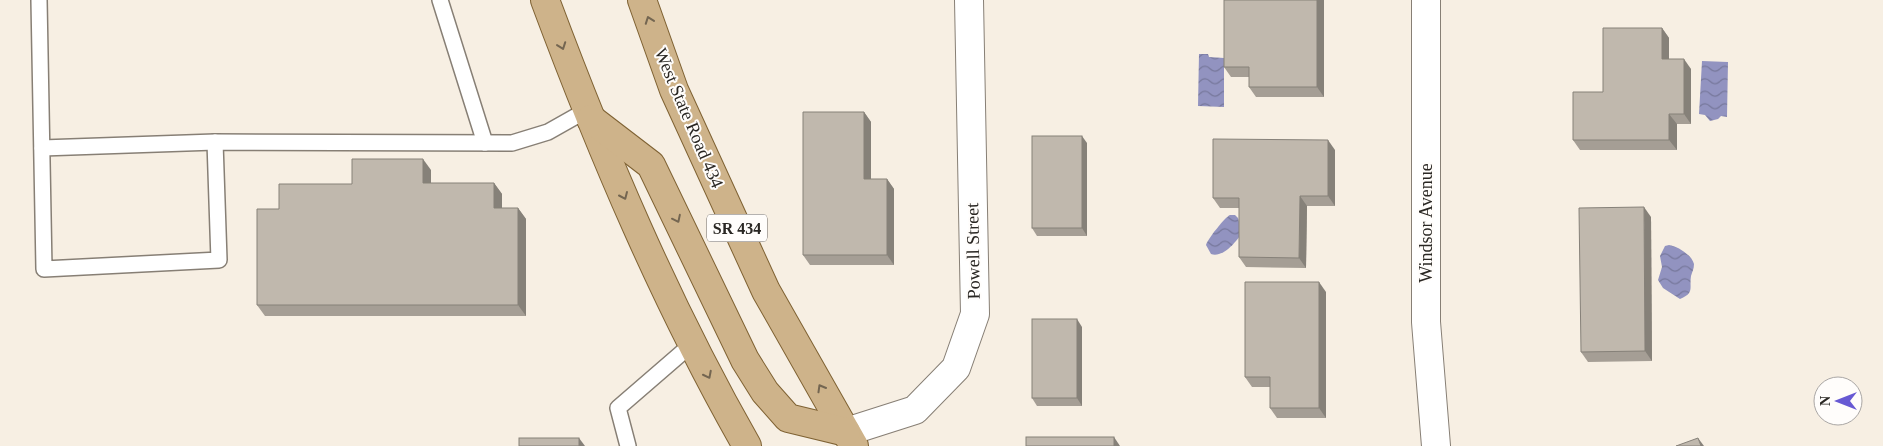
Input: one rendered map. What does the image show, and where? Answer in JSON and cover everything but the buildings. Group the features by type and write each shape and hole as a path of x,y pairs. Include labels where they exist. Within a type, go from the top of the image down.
{"main road":[{"path":"545,0 589,114 667,293 714,386 748,446"},
{"name":"West State Road 434","path":"642,0 674,90 766,291 850,439"},
{"path":"589,114 651,165 745,360 765,392 788,418 850,439"}],"street":[{"name":"Powell Street","path":"850,439 915,410 956,368 975,314 969,0"},
{"name":"Windsor Avenue","path":"1426,0 1426,322 1436,446"}],"lane":[{"path":"39,0 44,269 219,260 216,142"},
{"path":"440,0 486,143"},
{"path":"42,148 216,142 512,143 548,132 589,114"},
{"path":"628,446 618,408 692,344"}],"water":[{"path":"1199,54 1224,58 1224,107 1198,106"},
{"path":"1702,61 1728,62 1727,117 1721,116 1710,121 1705,115 1699,114"},
{"path":"1230,215 1235,215 1238,218 1242,233 1233,245 1220,254 1211,254 1206,245 1207,242 1220,224"},
{"path":"1669,245 1684,252 1694,264 1690,292 1680,299 1663,288 1658,280 1662,267 1660,256 1665,246"}]}
